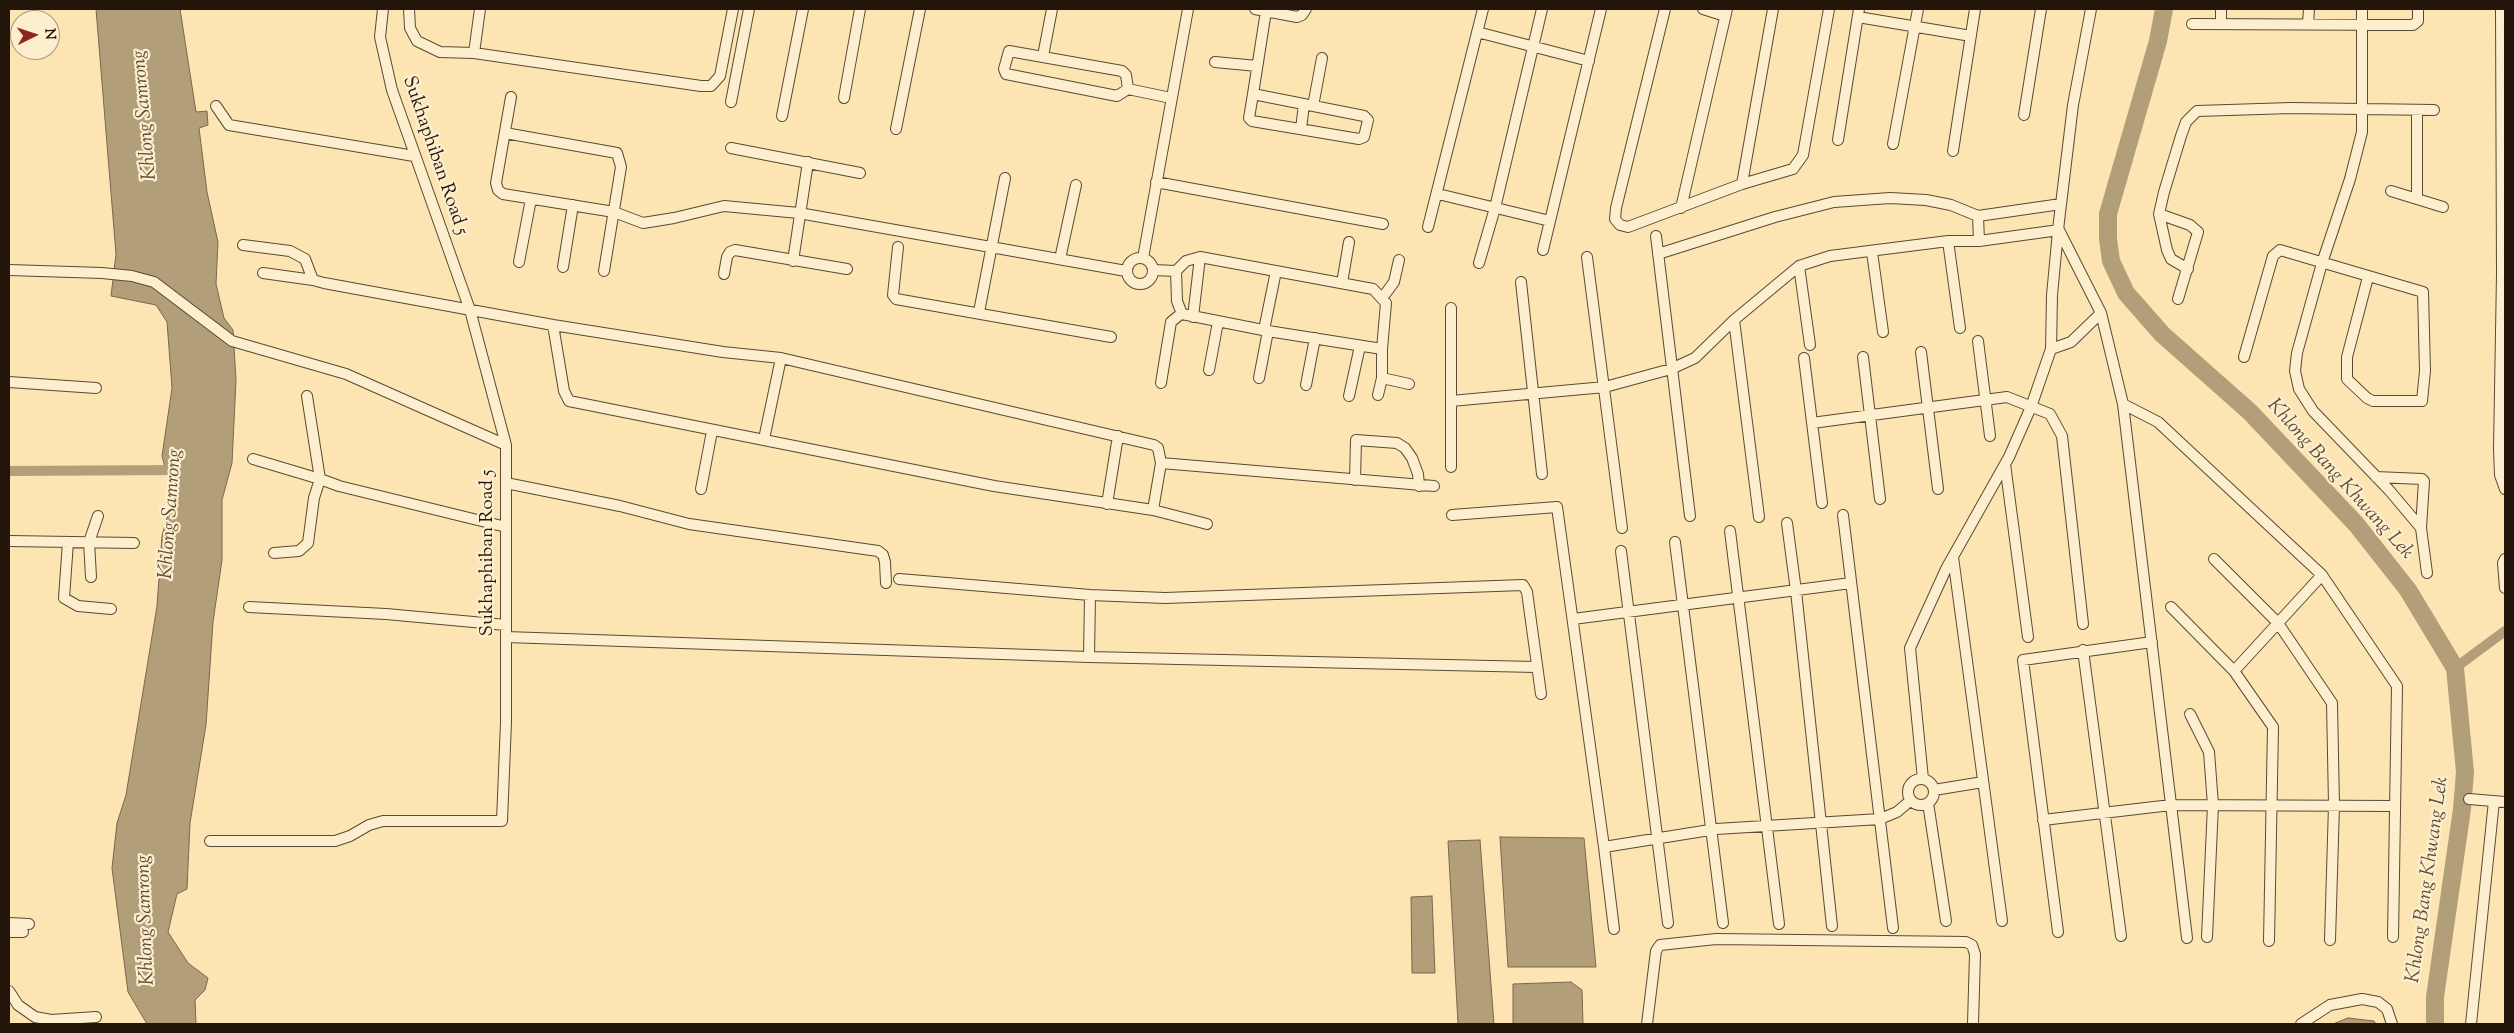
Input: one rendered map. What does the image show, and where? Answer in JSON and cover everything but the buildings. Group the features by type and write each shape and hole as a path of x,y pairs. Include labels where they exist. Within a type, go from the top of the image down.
{"street":[{"name":"Sukhaphiban Road 5","path":"210,841 336,841 350,836 369,825 383,821 502,821 506,722 506,445 470,310 392,90 380,37 383,9"},
{"path":"409,9 410,28 417,42 440,52 474,53 701,86 711,86 720,76 732,9"},
{"path":"474,53 480,9"},
{"path":"731,102 750,9"},
{"path":"782,116 803,9"},
{"path":"844,98 860,9"},
{"path":"896,129 920,9"},
{"path":"1043,56 1052,9"},
{"path":"1143,258 1188,9"},
{"path":"1255,9 1298,17 1306,9"},
{"path":"1428,227 1438,194 1483,9"},
{"path":"1479,263 1495,208 1542,9"},
{"path":"1543,250 1601,9"},
{"path":"1665,9 1616,208 1615,219 1620,224 1628,227 1742,184 1793,169 1803,155 1828,9"},
{"path":"1680,208 1726,12 1703,9"},
{"path":"1742,184 1773,9"},
{"path":"1893,144 1918,9"},
{"path":"1953,151 1975,9"},
{"path":"2024,115 2041,9"},
{"path":"1923,779 1910,648 1953,557 2005,464 2031,407 2051,348 2052,294 2061,204 2073,105 2091,9"},
{"path":"2220,9 2221,24"},
{"path":"2308,9 2308,24"},
{"path":"2362,9 2362,132 2350,180 2322,263 2297,353 2295,371 2299,389 2313,411 2376,477 2421,528"},
{"path":"2192,24 2413,25 2418,21 2418,9"},
{"path":"2501,9 2504,274 2500,475 2505,489"},
{"path":"1253,94 1364,116 1368,120 1364,138 1359,139 1250,120 1253,94 1257,66 1266,11"},
{"path":"1838,140 1858,13 1971,36"},
{"path":"1477,32 1589,61"},
{"path":"1009,51 1122,71 1126,75 1128,89 1123,94 1117,96 1004,72 1009,51"},
{"path":"1301,129 1322,58"},
{"path":"1215,62 1257,66"},
{"path":"1128,89 1171,98"},
{"path":"510,98 496,183 498,190 503,194 614,212 644,223 724,206 799,213 1126,271"},
{"path":"216,106 229,125 414,156"},
{"path":"2188,269 2171,259 2167,250 2159,214 2186,122 2197,111 2291,108 2434,110"},
{"path":"2417,110 2418,198"},
{"path":"505,133 617,153 621,167 604,271"},
{"path":"731,148 860,173"},
{"path":"793,261 808,162"},
{"path":"979,312 1005,178"},
{"path":"1156,182 1384,224"},
{"path":"1060,259 1076,184"},
{"path":"2391,192 2418,198 2443,208"},
{"path":"1438,194 1550,221"},
{"path":"1658,254 1775,217 1834,202 1890,198 1926,200 1951,205 1978,216 2061,204"},
{"path":"519,262 531,199"},
{"path":"563,267 573,206"},
{"path":"2159,214 2196,229 2198,238 2178,298"},
{"path":"1978,216 1979,241"},
{"path":"1451,401 1605,387 1671,369 1695,358 1734,320 1799,266 1830,256 1948,241 1979,241 2059,230"},
{"path":"2059,230 2101,313 2123,404 2187,938"},
{"path":"1656,236 1690,516"},
{"path":"1948,241 1960,328"},
{"path":"1342,283 1349,242"},
{"path":"243,245 290,251 298,255 305,259 313,280"},
{"path":"898,247 893,295 895,298 1111,337"},
{"path":"724,274 727,257 730,252 735,250 847,270"},
{"path":"2244,357 2275,252 2280,250 2423,292 2425,371 2423,400 2419,403 2373,401 2362,394 2348,379 2347,357 2368,277"},
{"path":"1872,252 1883,332"},
{"path":"1194,317 1200,256"},
{"path":"1378,395 1382,378 1382,349 1386,311 1383,298 1373,289 1200,256 1186,261 1176,272 1177,302 1182,313 1218,322 1382,349"},
{"path":"1587,257 1622,528"},
{"path":"1143,258 1151,264 1153,270 1149,281 1141,284 1132,282 1126,271 1132,260 1143,258"},
{"path":"1383,298 1394,282 1399,260"},
{"path":"1799,266 1810,345"},
{"path":"9,270 102,273 132,276 154,282 232,341 346,374 506,445"},
{"path":"1153,270 1176,272"},
{"path":"1259,378 1276,271"},
{"path":"263,273 313,280 554,325 723,352 780,358 1154,444 1158,448 1162,463 1153,510"},
{"path":"1521,282 1542,474"},
{"path":"1451,308 1451,467"},
{"path":"1161,383 1171,322 1182,313"},
{"path":"2051,348 2071,342 2101,313"},
{"path":"1734,320 1759,517"},
{"path":"1209,370 1218,322"},
{"path":"554,325 564,391 568,401 712,431 978,482 1153,510 1207,524"},
{"path":"1306,385 1314,338"},
{"path":"1978,342 1990,436"},
{"path":"1349,396 1360,346"},
{"path":"1920,352 1938,489"},
{"path":"1863,357 1880,499"},
{"path":"764,440 780,358"},
{"path":"1804,358 1822,503"},
{"path":"1382,378 1408,384"},
{"path":"9,382 96,388"},
{"path":"274,553 299,551 308,543 314,498 320,479 307,396"},
{"path":"1812,423 2007,397 2050,414 2062,436 2083,624"},
{"path":"2123,404 2158,422 2322,575 2397,686 2393,937"},
{"path":"701,488 712,431"},
{"path":"1107,504 1118,436"},
{"path":"1355,480 1356,440 1389,442 1400,444 1405,448 1416,466 1419,486"},
{"path":"253,459 339,486 506,527"},
{"path":"1162,463 1434,486"},
{"path":"2005,464 2028,637"},
{"path":"2376,477 2422,479 2424,481 2421,528 2426,573"},
{"path":"506,483 620,506 689,524 878,551 883,555 885,562 886,583"},
{"path":"1452,515 1557,507 1614,930"},
{"path":"1843,515 1893,928"},
{"path":"91,577 89,542 98,516"},
{"path":"1786,523 1796,591 1832,926"},
{"path":"1730,531 1779,924"},
{"path":"9,542 134,543"},
{"path":"68,542 64,598 78,606 111,609"},
{"path":"1675,542 1723,923"},
{"path":"1621,550 1668,924"},
{"path":"1953,557 2002,921"},
{"path":"2214,559 2278,623 2332,703 2334,805 2330,940"},
{"path":"2505,559 2503,563 2505,588"},
{"path":"2234,671 2322,575"},
{"path":"899,579 1090,596 1222,597 1523,585 1528,592 1536,667 1541,694"},
{"path":"1573,619 1851,583"},
{"path":"1089,657 1090,596"},
{"path":"249,607 386,614 506,625"},
{"path":"2171,607 2234,671 2273,727 2269,941"},
{"path":"506,637 1089,657 1536,667"},
{"path":"2058,932 2022,660 2083,650 2152,642"},
{"path":"2083,650 2121,936"},
{"path":"2190,714 2209,752 2212,805 2207,937"},
{"path":"1923,779 1931,783 1934,790 1933,798 1928,803 1918,804 1911,800 1908,792 1911,783 1923,779"},
{"path":"1934,790 1983,782"},
{"path":"2469,799 2505,802"},
{"path":"1604,847 1711,830 1880,819 1897,812 1911,800"},
{"path":"2471,1024 2494,801"},
{"path":"1928,803 1946,921"},
{"path":"2043,820 2171,805 2396,806"},
{"path":"9,924 26,928 9,932"},
{"path":"1647,1024 1656,951 1660,945 1716,939 1966,942 1972,945 1975,954 1973,1024"},
{"path":"9,991 18,1005 35,1017 51,1020 96,1017"},
{"path":"2301,1024 2330,1006 2362,999 2378,1002 2387,1009 2392,1024"}],"water":[{"name":"Khlong Samrong","path":"96,9 180,9 196,112 207,111 208,125 199,128 207,192 218,242 216,284 224,318 233,330 236,380 232,463 222,500 222,560 213,622 206,725 190,823 187,889 177,894 168,932 188,963 208,978 205,990 195,1000 196,1024 147,1024 128,992 112,868 117,823 126,795 157,606 162,536 173,495 162,456 172,388 167,322 156,305 111,296 116,254"},
{"path":"1500,837 1584,838 1596,967 1508,967"},
{"path":"1480,840 1494,1024 1458,1024 1448,841"},
{"path":"1432,896 1435,973 1412,973 1411,897"},
{"path":"1571,982 1582,990 1583,1024 1513,1024 1513,984"},
{"path":"2348,1018 2374,1021 2376,1024 2333,1024"}],"waterway":[{"name":"Khlong Bang Khwang Lek","path":"2164,9 2158,41 2108,214 2108,239 2111,261 2126,293 2162,334 2250,412 2356,524 2408,590 2455,668 2465,772 2462,809 2435,997 2435,1024"},
{"name":"Khlong Samrong","path":"9,471 178,470"},
{"path":"2455,668 2505,631"}]}
